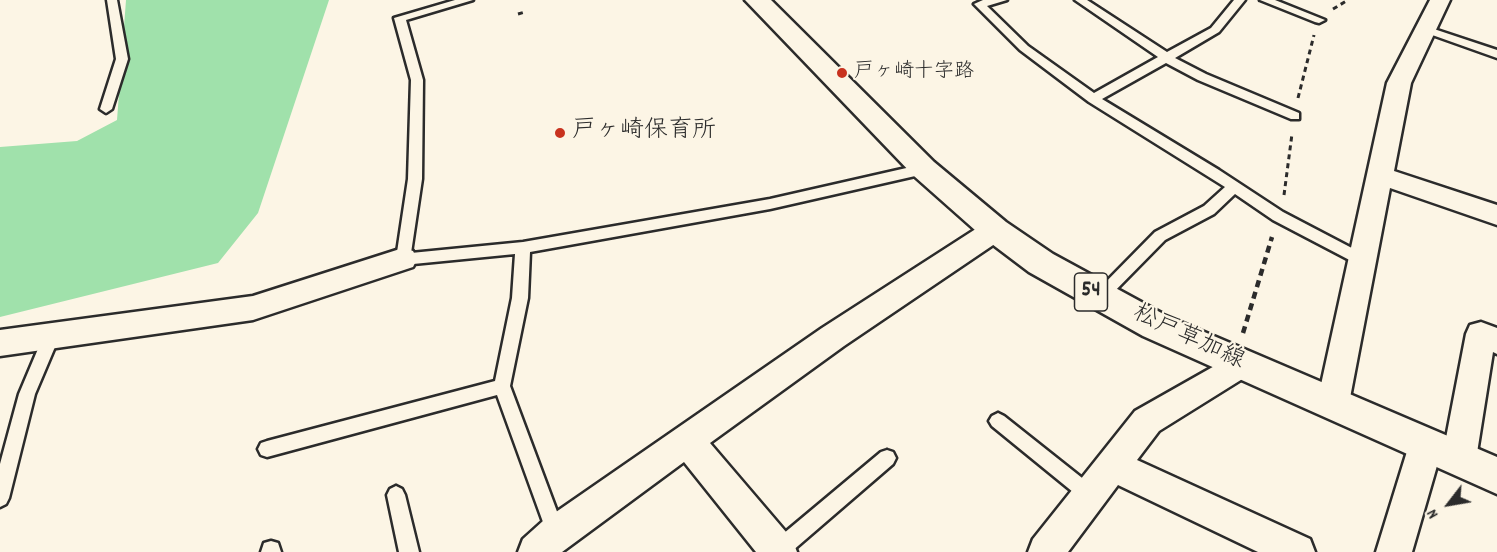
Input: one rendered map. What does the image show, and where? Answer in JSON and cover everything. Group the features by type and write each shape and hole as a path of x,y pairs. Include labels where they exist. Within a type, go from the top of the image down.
{"main road":[{"name":"松戸草加線","path":"757,0 924,169 995,230 1041,263 1100,297 1241,364 1497,476"}],"street":[{"path":"1333,403 1399,83 1440,0"},
{"path":"1379,175 1497,214"},
{"path":"546,543 833,337 995,230"},
{"path":"0,343 253,308 403,259"},
{"path":"1459,459 1481,334 1497,341"},
{"path":"1046,552 1147,421 1241,364"},
{"path":"687,441 778,551"},
{"path":"1394,552 1426,444"},
{"path":"1112,465 1297,552"}],"lane":[{"path":"106,108 122,59 112,0"},
{"path":"468,0 400,18 417,80 415,179 403,259 523,248 770,204 924,169"},
{"path":"1002,0 979,4 1024,48 1093,99 1234,186 1278,216 1364,261"},
{"path":"1080,0 1167,58 1202,77 1295,116"},
{"path":"1093,99 1215,30 1240,0"},
{"path":"1265,0 1319,20"},
{"path":"1425,29 1497,54"},
{"path":"1100,297 1160,236 1209,210 1234,186"},
{"path":"523,248 520,298 502,386 546,543"},
{"path":"0,498 27,394 52,335"},
{"path":"267,449 502,386"},
{"path":"998,421 1090,495"},
{"path":"778,551 887,458"},
{"path":"396,495 409,552"}],"path":[{"path":"518,14 525,12"}],"green space":[{"path":"126,0 329,0 258,213 218,263 0,317 0,147 77,141 117,120"}],"place":[{"name":"戸ヶ崎十字路","path":"842,73"},
{"name":"戸ヶ崎保育所","path":"560,133"}]}
